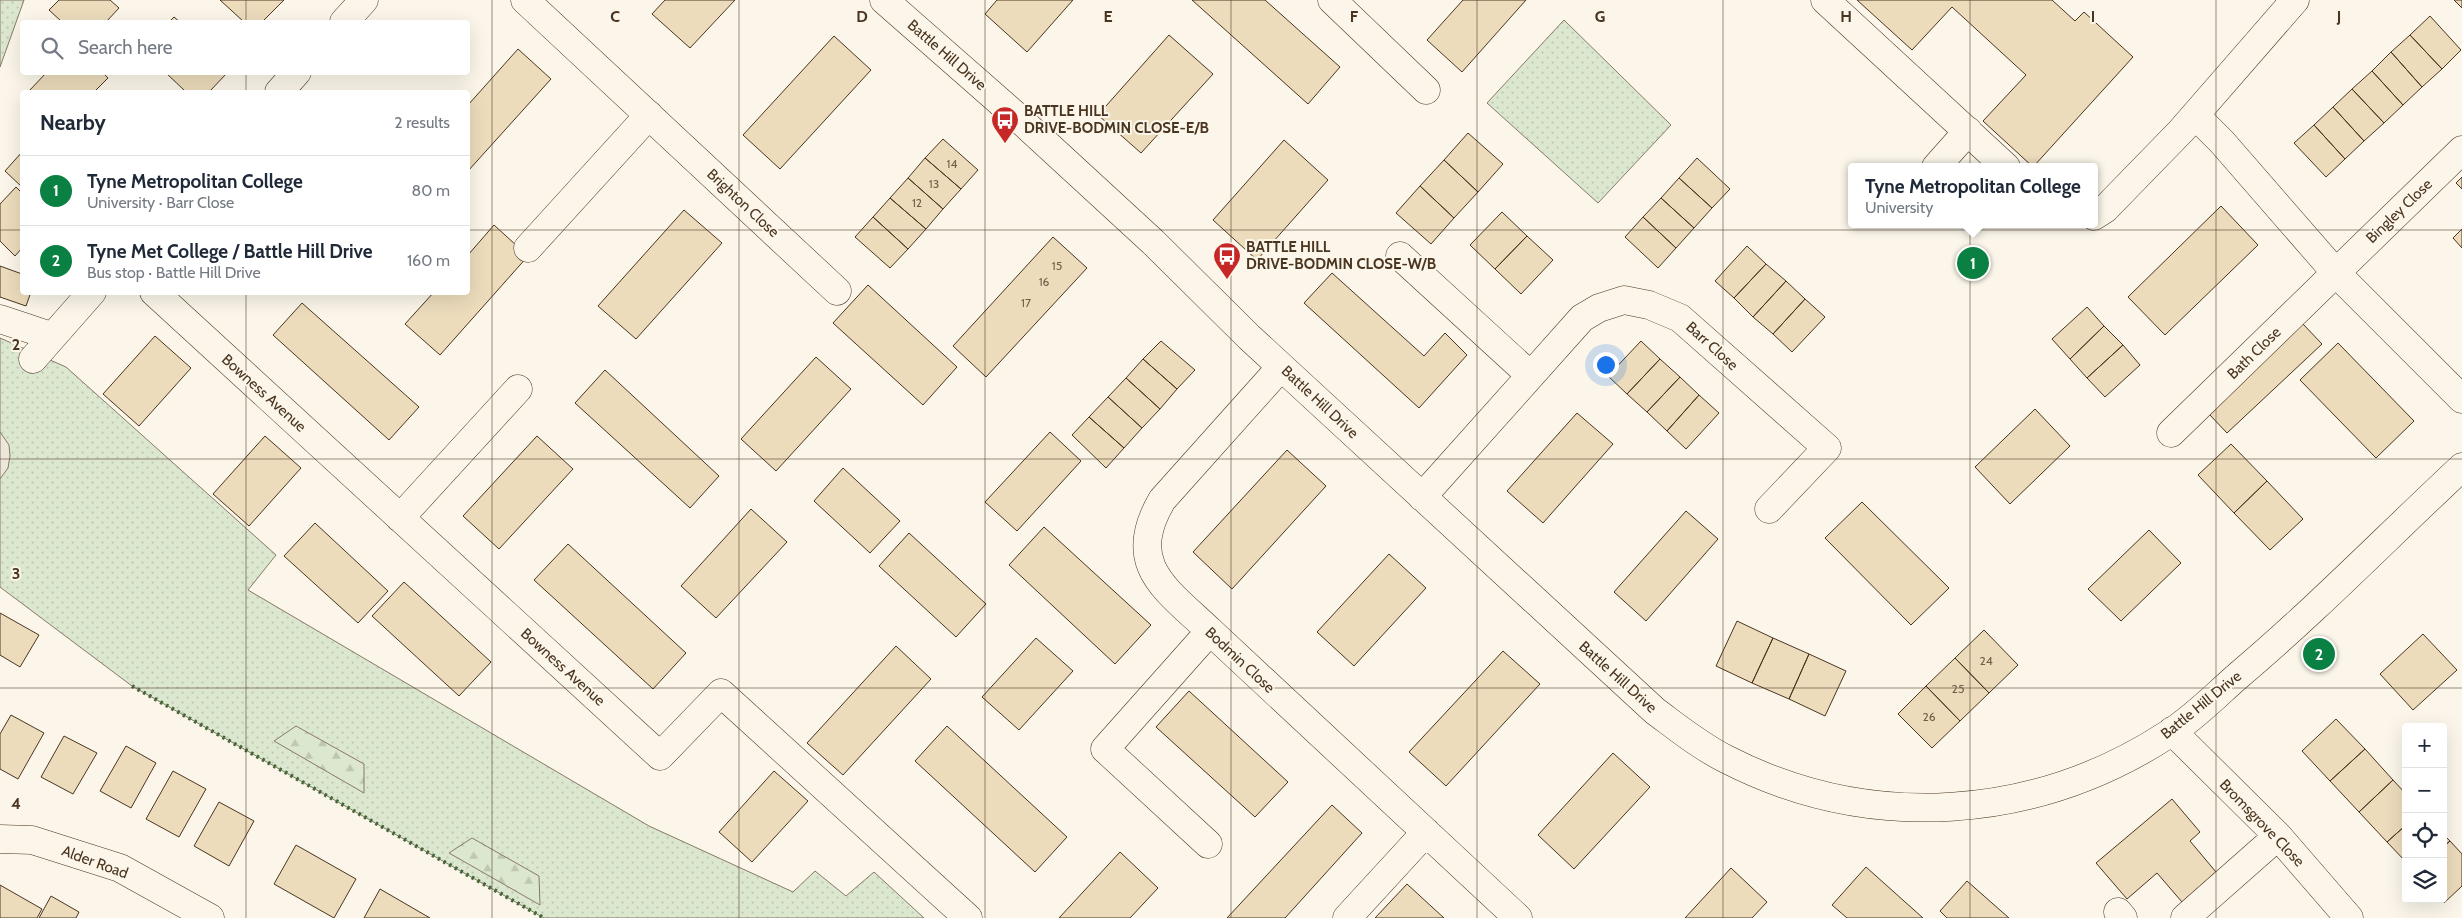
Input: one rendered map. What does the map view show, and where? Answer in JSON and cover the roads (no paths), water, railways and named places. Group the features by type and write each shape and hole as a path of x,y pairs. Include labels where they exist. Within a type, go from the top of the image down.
{"street":[{"path":"346,20 364,0"},
{"name":"Brighton Close","path":"525,0 837,291"},
{"name":"Battle Hill Drive","path":"884,0 1015,115 1153,242 1221,311 1655,711 1687,735 1725,759 1781,783 1852,801 1891,806 1934,808 1975,806 2044,792 2088,777 2126,760 2172,731 2301,621 2462,467"},
{"path":"1332,0 1426,90"},
{"path":"1825,0 2002,163"},
{"path":"2098,213 2105,209 2195,115 2295,0"},
{"path":"281,90 294,75"},
{"path":"528,248 649,115"},
{"path":"2195,115 2222,142 2336,273 2462,399"},
{"path":"1940,163 1968,132"},
{"name":"Bingley Close","path":"2336,273 2462,150"},
{"path":"1400,256 1530,374"},
{"name":"Bath Close","path":"2170,434 2336,273"},
{"path":"33,359 51,336 89,295"},
{"name":"Bowness Avenue","path":"157,295 660,756 721,693 968,918"},
{"name":"Barr Close","path":"1422,497 1582,318 1599,308 1624,300 1649,305 1680,318 1827,448 1769,509"},
{"path":"0,319 51,336"},
{"name":"Bodmin Close","path":"1282,367 1162,500 1152,517 1147,536 1147,552 1152,572 1166,589 1210,632 1518,918"},
{"path":"400,518 518,388"},
{"path":"1208,844 1105,749 1210,632"},
{"name":"Bromsgrove Close","path":"2172,731 2278,836 2349,918"},
{"path":"1348,918 1426,832"},
{"path":"2185,918 2278,836"},
{"name":"Alder Road","path":"0,839 32,840 120,868 209,918"}],"place":[{"name":"BATTLE HILL DRIVE-BODMIN CLOSE-E/B","path":"1005,144"},
{"name":"Tyne Metropolitan College","path":"1973,263"},
{"name":"BATTLE HILL DRIVE-BODMIN CLOSE-W/B","path":"1227,280"},
{"name":"Tyne Met College / Battle Hill Drive","path":"2319,654"}]}
